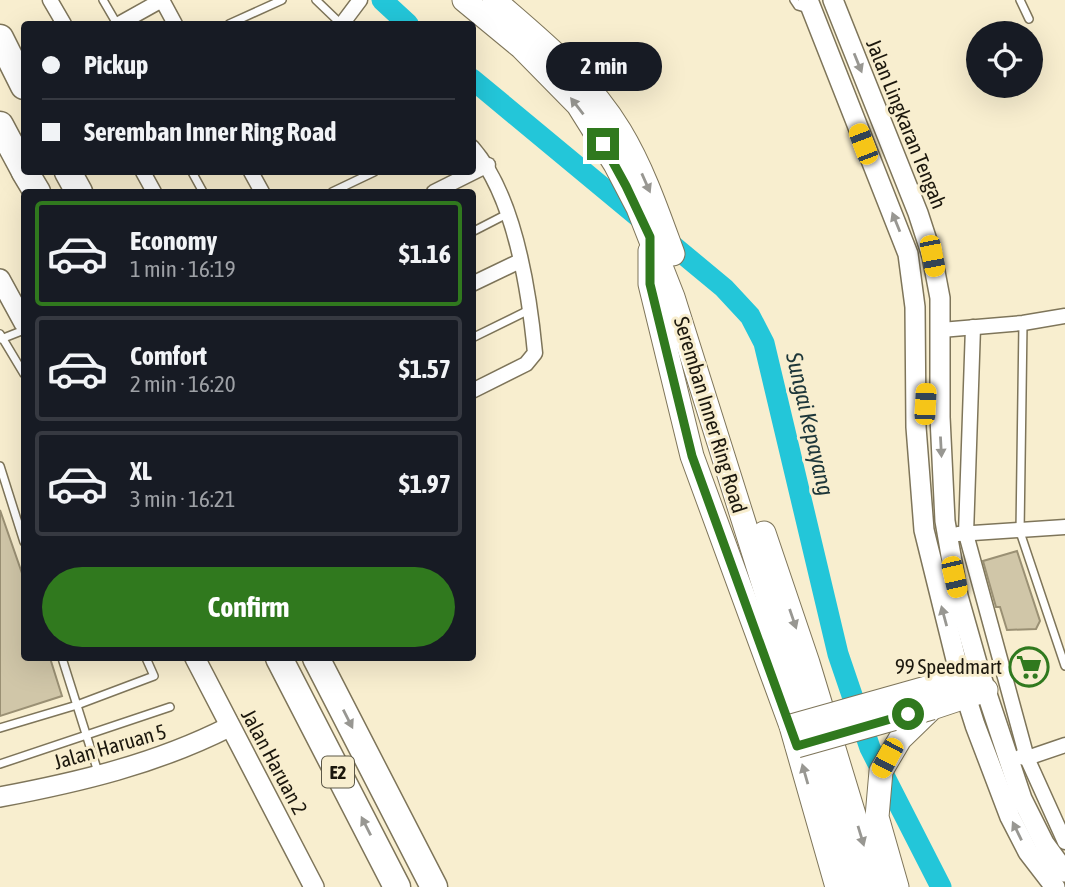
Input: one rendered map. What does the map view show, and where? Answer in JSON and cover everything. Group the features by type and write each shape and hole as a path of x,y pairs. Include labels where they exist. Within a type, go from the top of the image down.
{"highway":[{"path":"0,38 21,80"},
{"path":"0,125 21,164"},
{"name":"E2","path":"281,661 397,887"},
{"name":"E2","path":"318,661 434,887"}],"main road":[{"name":"Seremban Inner Ring Road","path":"464,0 521,47 578,105 615,164 680,298 808,663 876,887"},
{"name":"Seremban Inner Ring Road","path":"494,0 582,81 620,130 646,183 855,887"},
{"path":"650,237 650,284 692,456 794,736 837,887"},
{"path":"794,736 973,683"},
{"path":"897,887 877,817 878,784 881,771 893,749 929,698"}],"street":[{"path":"50,0 62,21"},
{"path":"124,21 162,0 173,21"},
{"name":"Jalan Lingkaran Tengah","path":"833,0 922,224 932,256 940,298 940,417 956,534 958,596 973,683 1005,752 1022,799 1044,843 1065,872"},
{"path":"343,21 358,3"},
{"name":"Jalan Lingkaran Tengah","path":"805,3 908,254 916,319 916,427 924,530 973,683 1010,817 1028,852 1055,887"},
{"path":"476,152 488,165 497,182 507,214 531,309 536,353 526,364 476,389"},
{"path":"476,171 488,165"},
{"path":"441,189 468,175"},
{"path":"908,254 919,277 929,316 940,330"},
{"path":"476,282 520,261"},
{"path":"0,279 21,318"},
{"path":"916,427 924,413 929,341 933,333 1065,316"},
{"path":"974,327 956,534 1027,758 1065,842"},
{"path":"956,534 1020,532 1065,527"},
{"name":"Jalan Haruan 2","path":"196,661 314,887"},
{"name":"Jalan Haruan 5","path":"0,797 99,776 186,748 229,727"},
{"path":"1005,752 1027,758 1065,745"}],"lane":[{"path":"103,0 116,21"},
{"path":"236,21 282,0"},
{"path":"316,0 338,21"},
{"path":"1020,0 1029,19"},
{"path":"338,189 368,175"},
{"path":"476,230 507,214"},
{"path":"476,336 531,309"},
{"path":"1023,323 1020,532 1065,666"},
{"path":"21,331 1,337 21,368"},
{"path":"0,466 21,532"},
{"path":"63,661 99,776"},
{"path":"0,728 77,705 154,676 147,661"},
{"path":"0,764 170,707"}],"building":[{"path":"0,510 21,570 21,661 51,661 62,696 0,716"},
{"path":"1017,551 1040,621 1036,629 1007,630 1000,607 996,607 983,561"}],"waterway":[{"name":"Sungai Kepayang","path":"382,0 405,21"},
{"name":"Sungai Kepayang","path":"476,82 724,288 750,316 764,343 838,654 870,748 941,887"}],"place":[{"name":"99 Speedmart","path":"1029,667"}],"route":[{"path":"603,144 638,208 650,237 650,284 692,456 797,746 908,714"}]}
